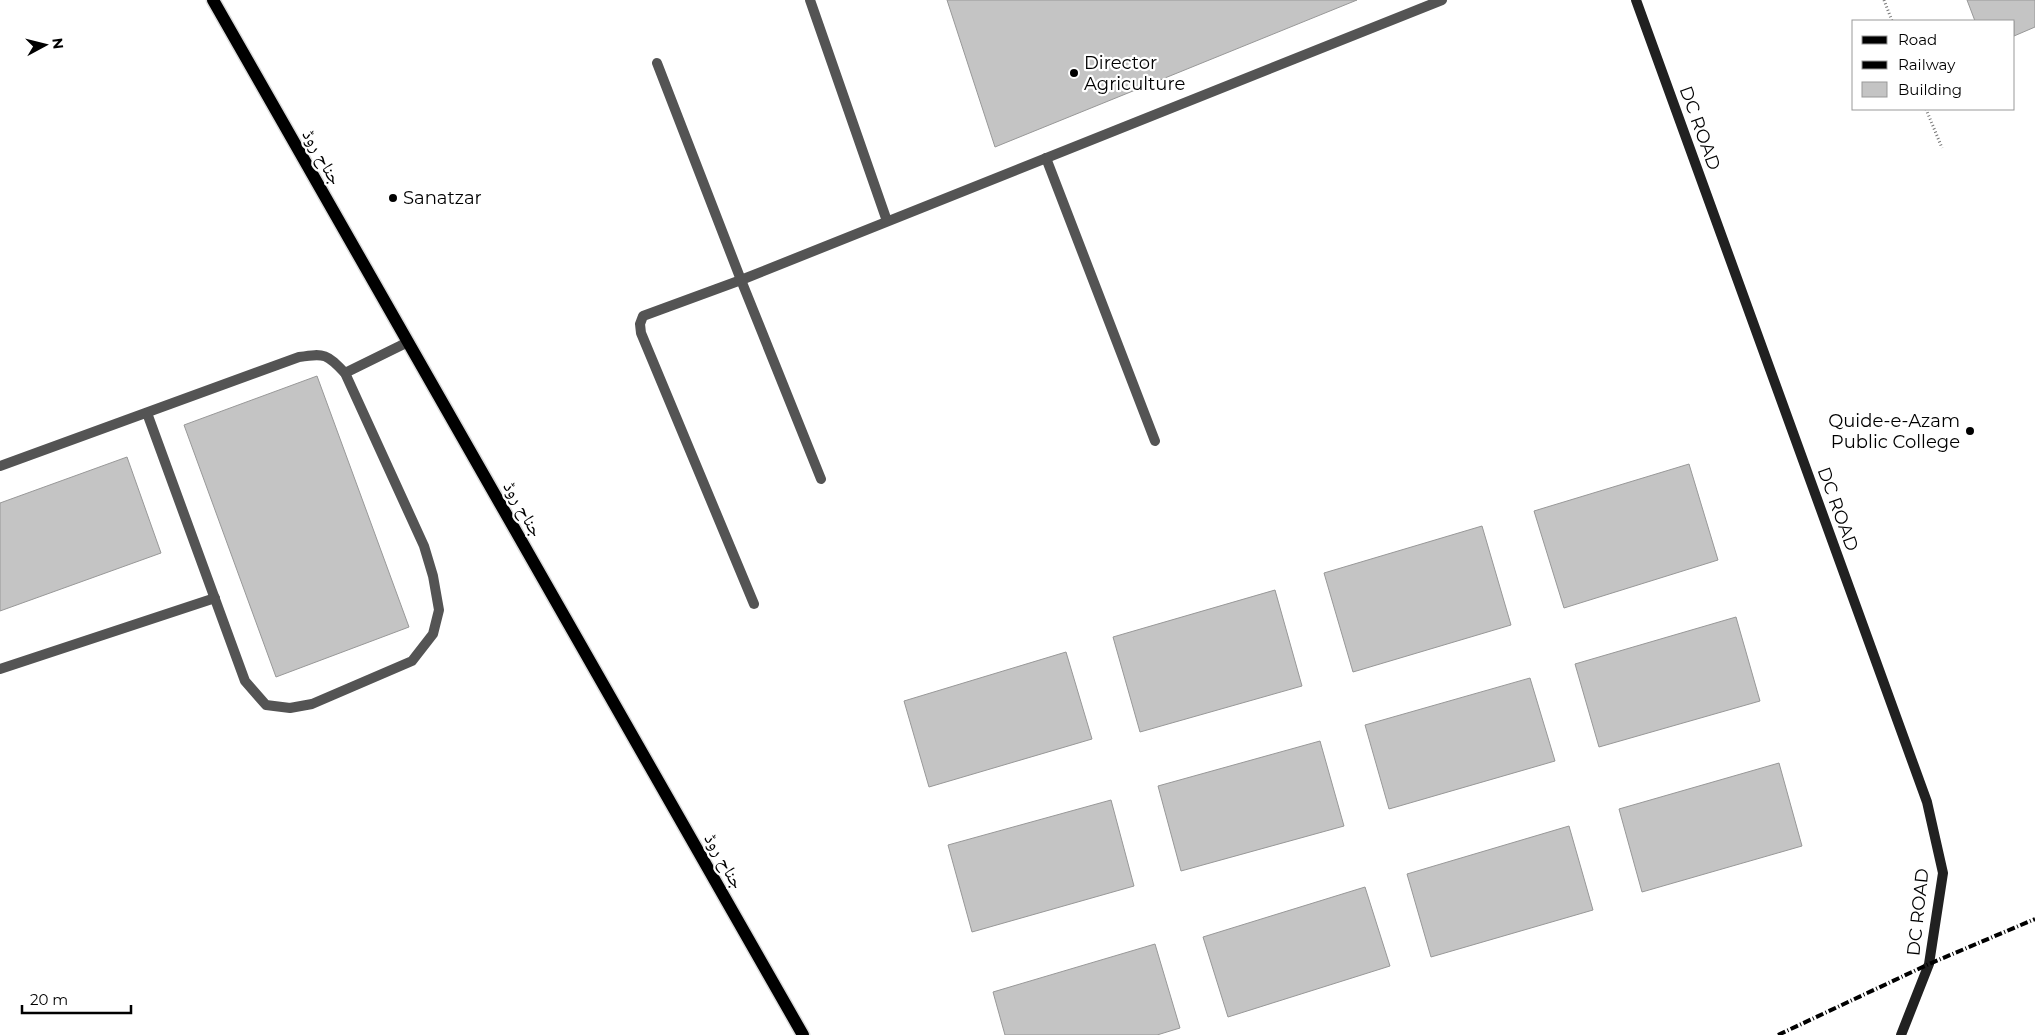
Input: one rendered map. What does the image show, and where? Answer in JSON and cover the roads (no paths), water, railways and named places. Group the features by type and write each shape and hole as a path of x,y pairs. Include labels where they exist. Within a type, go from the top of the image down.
{"main road":[{"name":"جناح روڈ","path":"213,0 803,1035"},
{"name":"DC ROAD","path":"1636,0 1927,802 1943,873 1929,964 1901,1035"}],"street":[{"path":"810,0 887,221"},
{"path":"754,604 641,333 640,324 643,316 741,280 1442,0"},
{"path":"657,63 821,479"},
{"path":"1046,158 1155,441"},
{"path":"345,372 408,342"},
{"path":"0,466 299,356 316,354 330,357 345,372 424,546 433,576 439,610 433,634 412,661 312,704 290,708 266,705 245,682 146,413"},
{"path":"0,669 215,598"}],"railway":[{"path":"1778,1035 1929,964 2035,919"}],"place":[{"name":"Director Agriculture","path":"1074,73"},
{"name":"Sanatzar","path":"393,198"},
{"name":"Quide-e-Azam Public College","path":"1970,431"}]}
